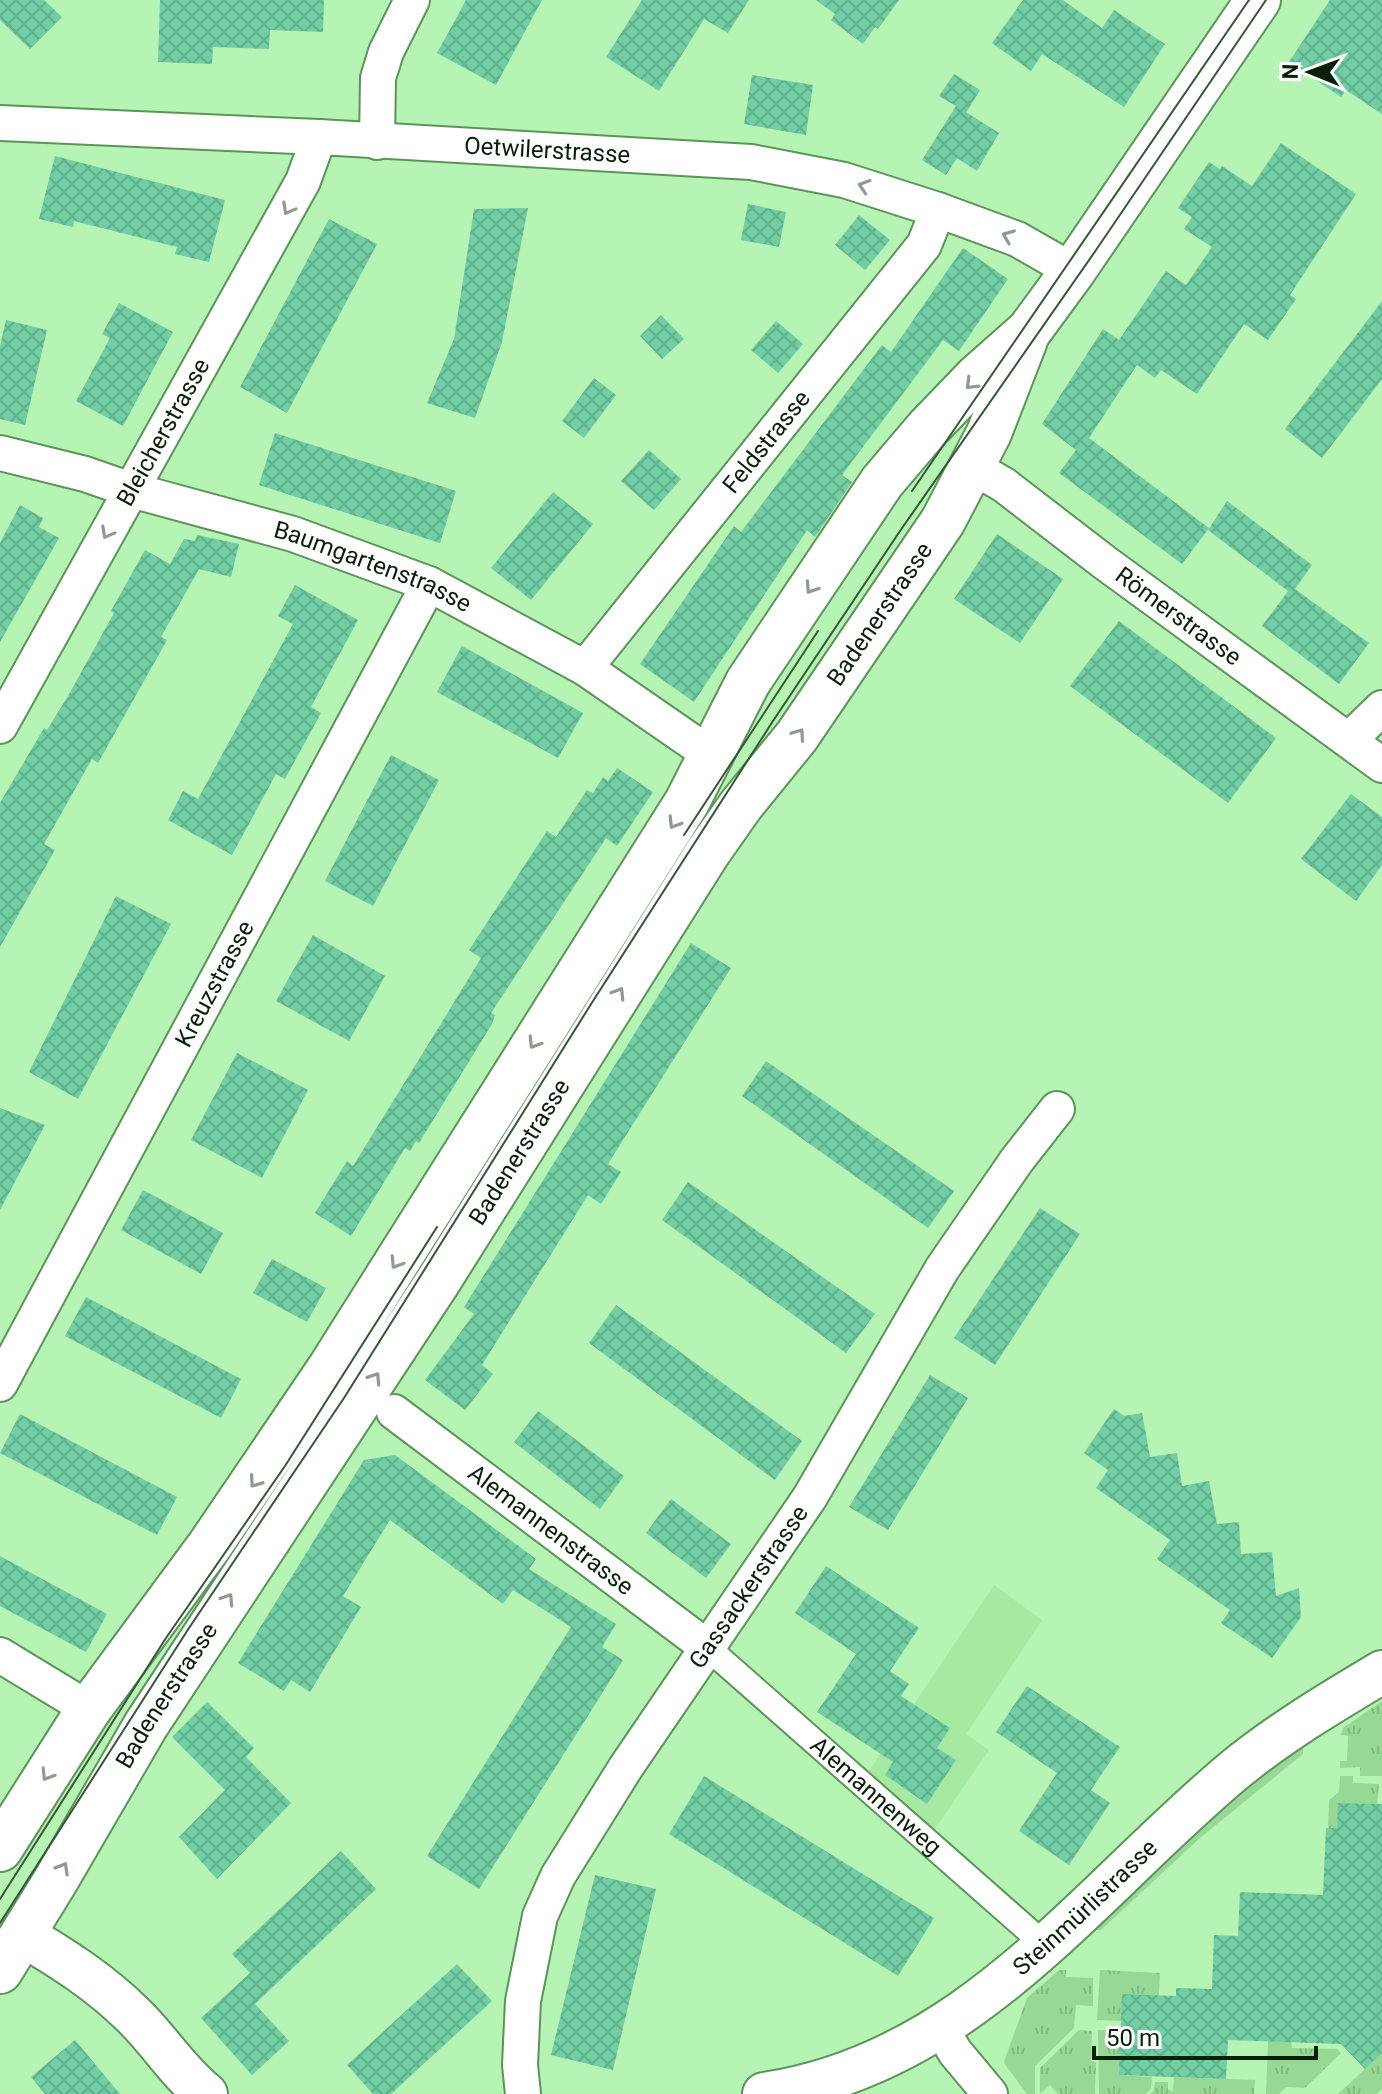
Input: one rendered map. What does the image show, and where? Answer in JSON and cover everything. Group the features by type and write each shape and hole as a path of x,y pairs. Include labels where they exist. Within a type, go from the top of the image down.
{"main road":[{"name":"Badenerstrasse","path":"0,1849 89,1709 273,1456 687,802 748,682 895,464 977,377 1029,331 1258,0"},
{"name":"Badenerstrasse","path":"8,1942 146,1725 428,1297 708,852 741,805 797,736 936,530 973,467 1029,331"},
{"path":"711,755 751,769 772,768"},
{"path":"89,1709 146,1725"}],"street":[{"path":"377,142 378,78 386,52 412,0"},
{"name":"Oetwilerstrasse","path":"0,123 319,137 751,162 844,180 938,210 1017,239 1073,271"},
{"name":"Bleicherstrasse","path":"0,726 303,181 319,137"},
{"name":"Feldstrasse","path":"585,668 924,245 938,210"},
{"name":"Baumgartenstrasse","path":"0,453 85,474 131,490 293,534 429,584 585,668 711,755"},
{"name":"Römerstrasse","path":"973,467 1004,485 1382,765"},
{"name":"Kreuzstrasse","path":"0,1384 429,584"},
{"path":"1349,740 1382,708"},
{"name":"Gassackerstrasse","path":"523,2094 520,2065 523,2001 540,1916 558,1876 626,1767 810,1497 942,1269 1017,1160 1057,1109"},
{"name":"Alemannenstrasse","path":"394,1412 708,1648"},
{"name":"Alemannenweg","path":"708,1648 1045,1945"},
{"path":"0,1655 89,1709"},
{"name":"Steinmürlistrasse","path":"764,2094 831,2078 886,2059 941,2028 986,1997 1232,1772 1313,1713 1382,1672"},
{"path":"8,1942 78,1968 135,2017 206,2094"},
{"path":"941,2028 955,2052 990,2094"}],"shaded area":[{"path":"994,1585 1042,1620 966,1734 989,1750 930,1836 865,1777"}],"green space":[{"path":"1382,1701 1382,1776 1360,1776 1360,1767 1340,1768 1340,1761 1347,1761 1348,1736 1341,1735 1343,1728"},
{"path":"1303,1745 1303,1754 1200,1838 1101,1930 1092,1930 1221,1811"},
{"path":"1340,1776 1353,1776 1353,1783 1379,1784 1377,1804 1339,1803 1337,1828 1328,1828 1329,1800 1339,1792"},
{"path":"1059,1970 1066,1970 1066,1977 1093,1978 1093,2006 1076,2005 1074,2028 1035,2066 1035,2094 1027,2094 1004,2063 1027,1998"},
{"path":"1100,1970 1160,1973 1159,1995 1121,2021 1097,2020"},
{"path":"1079,2030 1092,2031 1091,2061 1096,2062 1095,2094 1058,2094 1050,2085 1040,2094 1040,2068"},
{"path":"1098,2030 1121,2031 1120,2075 1152,2077 1151,2089 1146,2094 1099,2094"},
{"path":"1268,2041 1291,2042 1292,2048 1337,2049 1341,2053 1305,2088 1286,2087 1279,2094 1266,2094"},
{"path":"1382,2053 1382,2089 1377,2094 1338,2094"},
{"path":"1174,2077 1255,2080 1254,2094 1150,2094 1155,2082 1168,2082 1168,2090 1173,2091"}],"building":[{"path":"0,0 44,0 62,17 30,49 0,20"},
{"path":"160,0 324,0 323,32 270,30 269,49 213,47 212,64 158,62"},
{"path":"466,0 542,0 496,85 437,53"},
{"path":"642,0 749,0 728,33 704,19 659,91 606,57"},
{"path":"816,0 899,0 863,44 831,20 835,14"},
{"path":"1023,0 1063,0 1102,28 1114,10 1165,44 1124,107 1042,54 1031,71 992,43"},
{"path":"1330,0 1382,0 1382,114 1346,90 1341,97 1289,62"},
{"path":"954,74 980,90 966,112 999,133 977,171 957,158 946,175 922,160 956,106 939,96"},
{"path":"752,75 813,85 806,135 744,124"},
{"path":"1281,143 1356,194 1290,295 1296,299 1268,340 1244,324 1197,394 1161,370 1155,378 1137,365 1089,438 1209,528 1182,564 1059,473 1076,450 1042,424 1103,329 1119,340 1166,271 1186,285 1212,247 1184,229 1192,217 1178,208 1209,162 1220,169 1222,166 1252,186"},
{"path":"55,156 225,200 209,262 175,254 177,247 74,221 73,227 39,219"},
{"path":"748,204 786,212 779,247 741,240"},
{"path":"528,208 502,342 475,418 427,403 454,339 474,209"},
{"path":"859,215 890,240 865,270 835,245"},
{"path":"329,219 377,244 287,413 240,387"},
{"path":"963,248 1008,279 959,351 943,340 842,475 852,482 815,537 807,530 694,702 640,664 734,526 741,532 882,345 891,352"},
{"path":"1382,301 1382,379 1322,458 1285,429"},
{"path":"119,303 173,332 123,426 76,401 110,338 102,334"},
{"path":"661,315 684,339 662,359 640,336"},
{"path":"6,320 47,330 25,425 0,419 0,346"},
{"path":"776,321 803,344 778,373 751,350"},
{"path":"594,378 616,395 584,438 562,421"},
{"path":"275,433 456,491 440,543 259,485"},
{"path":"649,450 681,479 654,510 621,481"},
{"path":"553,492 593,524 531,600 491,568"},
{"path":"1227,501 1312,565 1295,589 1369,643 1339,684 1262,626 1288,591 1208,530"},
{"path":"20,505 43,518 39,527 59,538 0,642 0,543"},
{"path":"997,534 1063,579 1020,643 954,599"},
{"path":"197,535 239,544 231,577 199,569 161,637 167,640 98,763 92,759 44,844 55,850 0,947 0,803 44,728 47,730 68,696 145,550 170,564 184,539 195,541"},
{"path":"295,585 358,620 311,707 321,713 285,779 276,774 232,855 168,820 183,791 198,799 293,624 278,616"},
{"path":"1119,621 1276,738 1228,803 1070,686"},
{"path":"462,646 583,713 558,758 437,692"},
{"path":"391,755 439,780 373,906 325,881"},
{"path":"617,768 653,792 617,846 606,838 491,1013 495,1015 492,1024 419,1143 416,1141 410,1151 405,1148 351,1236 315,1213 347,1161 353,1166 481,958 469,950 547,831 556,837 587,790 593,793 603,777 608,781"},
{"path":"1351,794 1382,817 1382,865 1356,901 1301,859"},
{"path":"116,896 171,924 78,1099 29,1072"},
{"path":"313,935 385,976 349,1041 276,1001"},
{"path":"691,943 731,968 608,1164 621,1172 601,1204 588,1195 482,1365 493,1374 465,1410 425,1380 474,1314 464,1307"},
{"path":"237,1053 308,1090 262,1178 191,1140"},
{"path":"766,1061 954,1191 928,1228 742,1096"},
{"path":"0,1108 45,1125 0,1210"},
{"path":"688,1182 875,1314 846,1353 662,1220"},
{"path":"143,1190 223,1233 201,1274 121,1230"},
{"path":"1040,1208 1080,1234 995,1365 954,1338"},
{"path":"272,1259 326,1288 307,1322 253,1293"},
{"path":"86,1297 241,1379 221,1418 65,1336"},
{"path":"616,1305 802,1441 775,1480 589,1343"},
{"path":"930,1375 968,1398 888,1530 849,1507"},
{"path":"1114,1409 1124,1416 1142,1413 1150,1457 1177,1453 1182,1486 1209,1481 1217,1524 1239,1522 1241,1554 1272,1552 1276,1596 1299,1588 1301,1617 1272,1658 1221,1623 1230,1610 1157,1559 1170,1540 1096,1488 1108,1470 1084,1453"},
{"path":"538,1411 624,1476 600,1509 514,1442"},
{"path":"20,1414 177,1497 157,1535 0,1453"},
{"path":"395,1455 536,1559 529,1569 616,1624 602,1647 623,1660 479,1889 427,1856 571,1627 513,1590 503,1604 390,1520 343,1596 361,1607 310,1692 291,1680 284,1691 238,1663 364,1460"},
{"path":"671,1499 731,1544 706,1578 646,1533"},
{"path":"0,1556 107,1614 86,1652 0,1606"},
{"path":"826,1566 919,1628 890,1671 909,1684 901,1696 950,1728 937,1748 956,1760 927,1804 885,1775 893,1762 817,1712 856,1654 795,1613"},
{"path":"1027,1686 1120,1747 1091,1790 1110,1803 1069,1865 1019,1831 1057,1773 996,1732"},
{"path":"207,1702 254,1748 246,1757 291,1803 217,1879 179,1837 225,1790 172,1737"},
{"path":"704,1776 934,1918 898,1976 669,1834"},
{"path":"1338,1803 1382,1804 1382,2053 1365,2069 1341,2044 1228,2040 1226,2079 1119,2075 1122,1994 1176,1996 1176,1988 1212,1989 1214,1935 1238,1936 1240,1892 1323,1895 1326,1828 1337,1828"},
{"path":"341,1851 376,1889 255,2004 289,2041 252,2075 201,2018 250,1973 232,1954"},
{"path":"595,1875 656,1889 613,2070 551,2055"},
{"path":"457,1964 492,2001 391,2094 373,2094 347,2065"},
{"path":"75,2040 120,2094 45,2094 31,2077"}],"tram line":[{"path":"912,491 1249,0"},
{"path":"0,1923 189,1628 344,1398 773,721 900,531 1266,0"},
{"path":"684,835 818,631"},
{"path":"0,1899 166,1638 285,1466 437,1227"}]}
